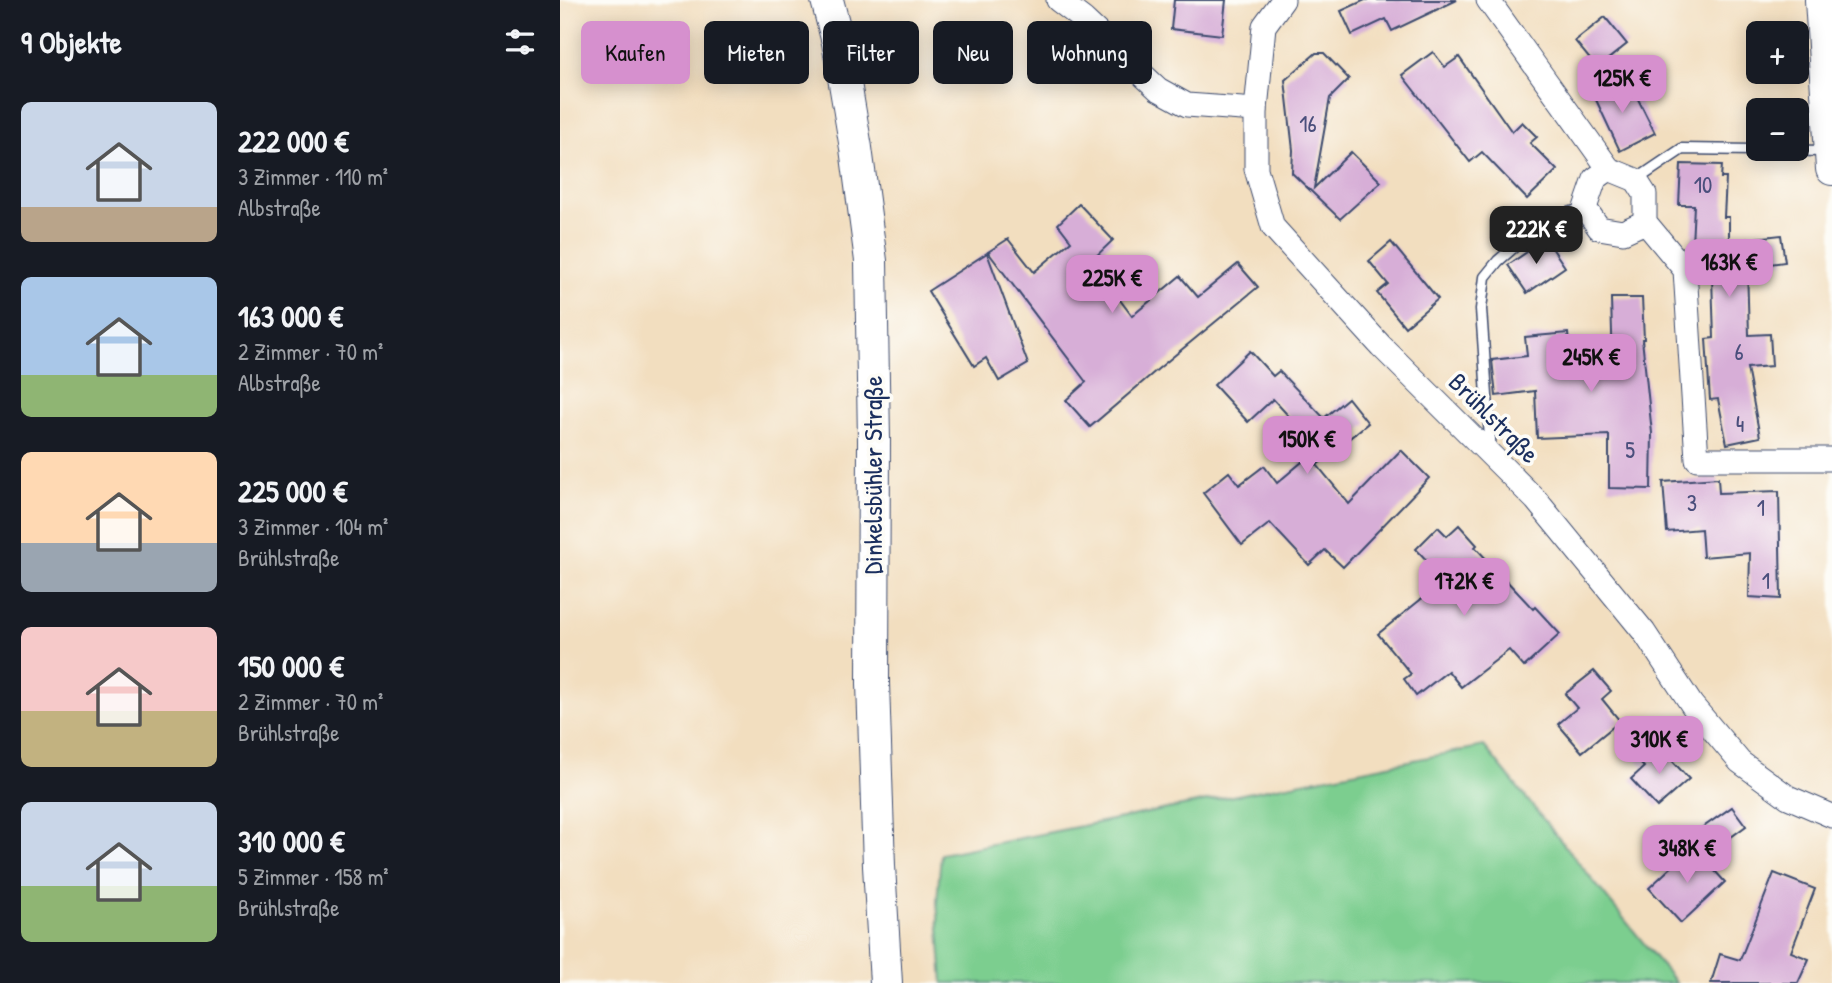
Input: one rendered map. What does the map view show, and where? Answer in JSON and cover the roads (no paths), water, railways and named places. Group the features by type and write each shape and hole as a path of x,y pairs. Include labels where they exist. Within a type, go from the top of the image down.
{"main road":[{"name":"Dinkelsbühler Straße","path":"827,0 841,56 871,261 873,683 885,968"},
{"path":"1821,0 1832,169"}],"street":[{"path":"1058,0 1083,19 1158,89 1186,105 1256,110"},
{"name":"Brühlstraße","path":"1283,0 1264,26 1256,110 1256,169 1273,227 1381,346 1536,500 1644,632 1692,705 1740,762 1788,797 1832,816"},
{"path":"1488,0 1609,169 1636,180 1645,194 1646,222 1685,270 1697,459 1832,459"},
{"path":"1609,169 1595,179 1585,208 1599,228 1623,232 1646,222"}],"lane":[{"path":"1636,180 1682,149 1831,151"},
{"path":"1491,453 1480,309 1485,277 1498,261 1545,220 1585,208"}]}
